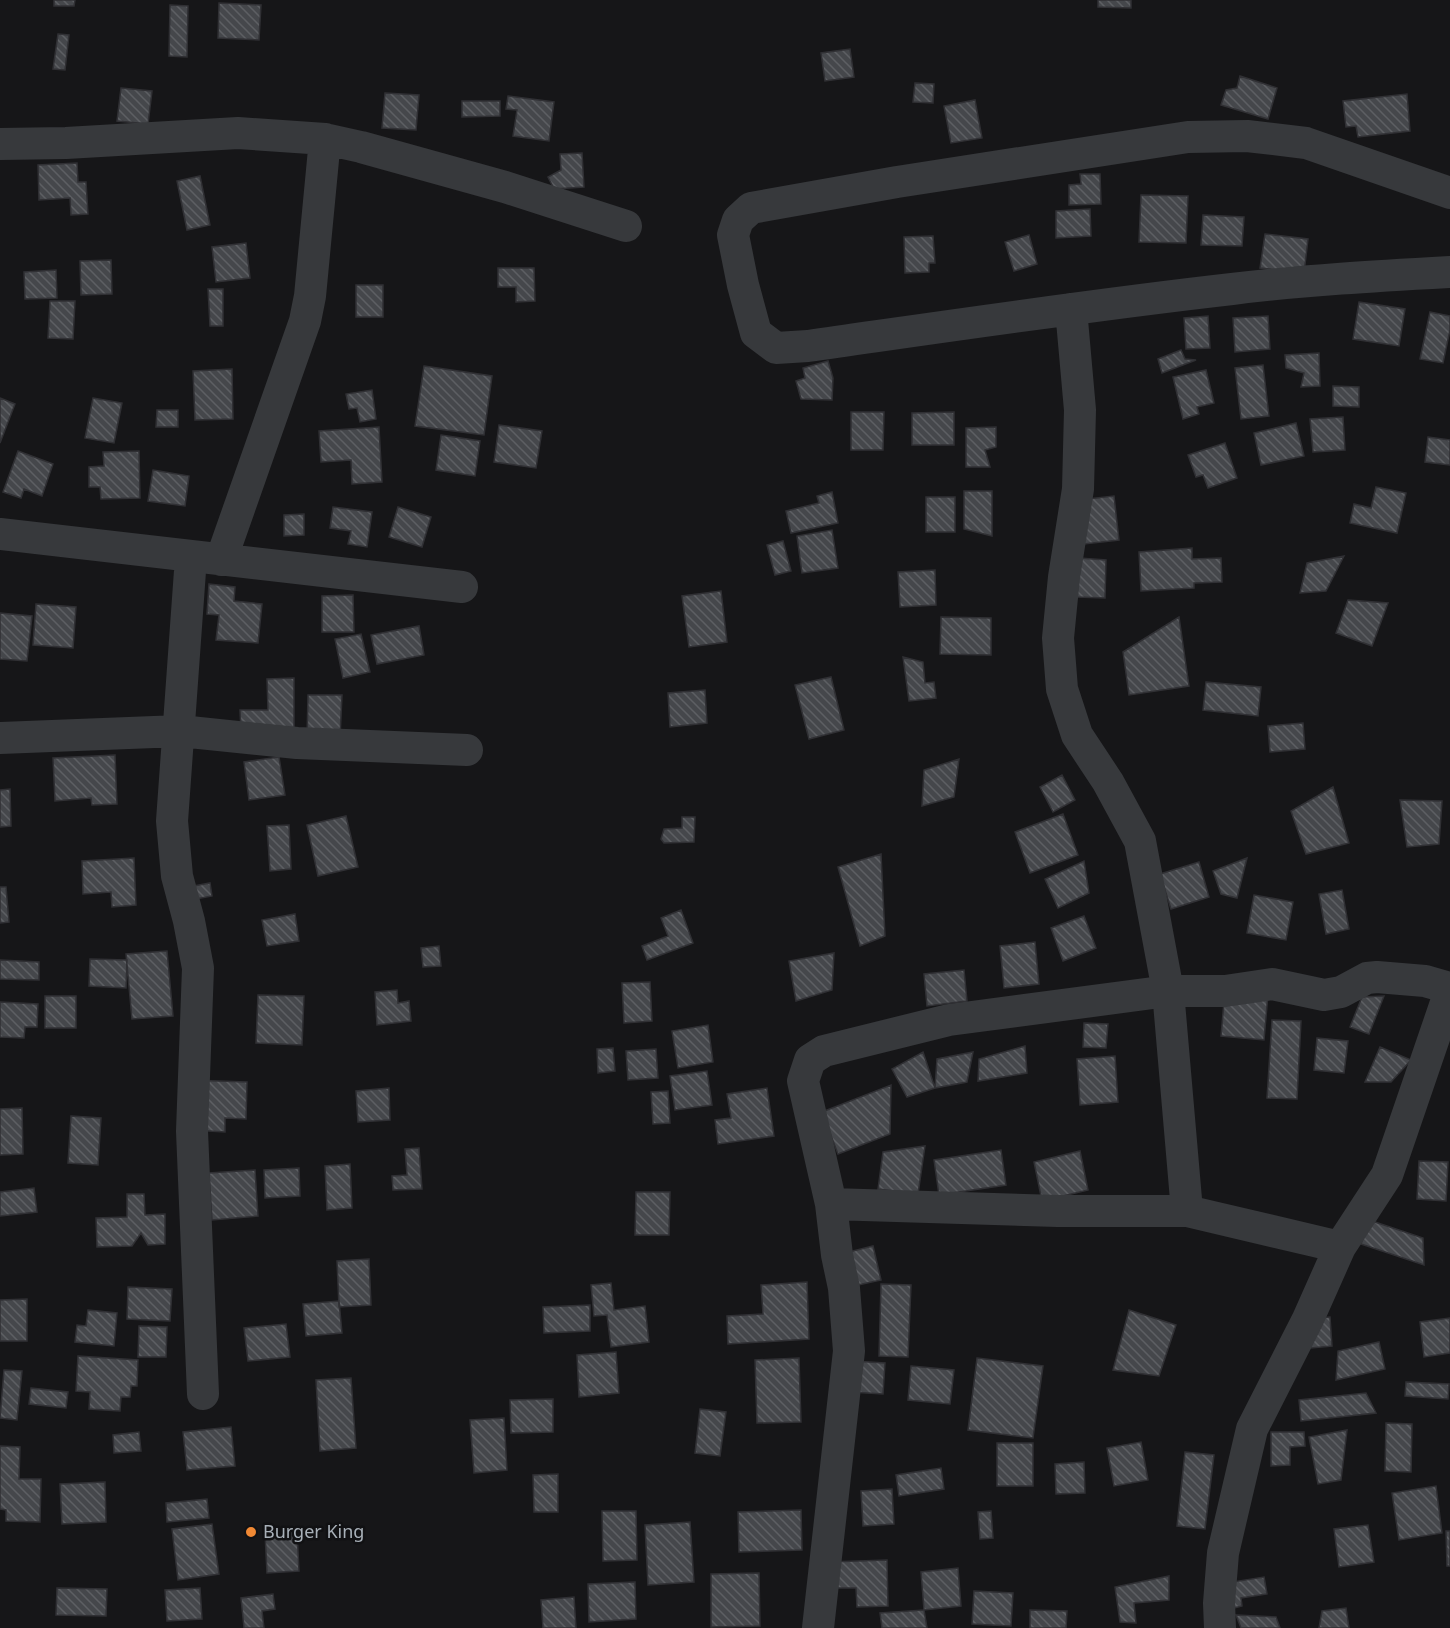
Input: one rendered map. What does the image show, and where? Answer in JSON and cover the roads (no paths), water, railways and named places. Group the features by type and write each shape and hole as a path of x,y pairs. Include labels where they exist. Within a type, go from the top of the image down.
{"street":[{"path":"0,144 238,133 325,139 505,187 626,226"},
{"path":"1450,193 1306,142 1246,136 1188,136 897,182 751,208 738,220 733,235 756,333 776,348 808,346 1071,309 1279,284 1450,272"},
{"path":"203,1394 192,1131 198,969 177,876 172,821 180,731 206,558 305,321 310,296 325,139"},
{"path":"1071,309 1080,410 1079,477 1064,577 1059,638 1062,689 1077,735 1108,782 1140,841 1168,991 1187,1211"},
{"path":"0,534 462,587"},
{"path":"0,738 180,731 297,743 467,750"},
{"path":"818,1628 849,1351 844,1288 837,1255 831,1203 803,1081 810,1060 824,1051 949,1020 1168,991 1225,991 1272,984 1324,995 1341,992 1367,978 1425,981 1450,990 1387,1175 1340,1247 1308,1319 1252,1430 1223,1553 1219,1603 1220,1628"},
{"path":"831,1203 1058,1211 1187,1211 1340,1247"}],"place":[{"name":"Burger King","path":"251,1532"}]}
